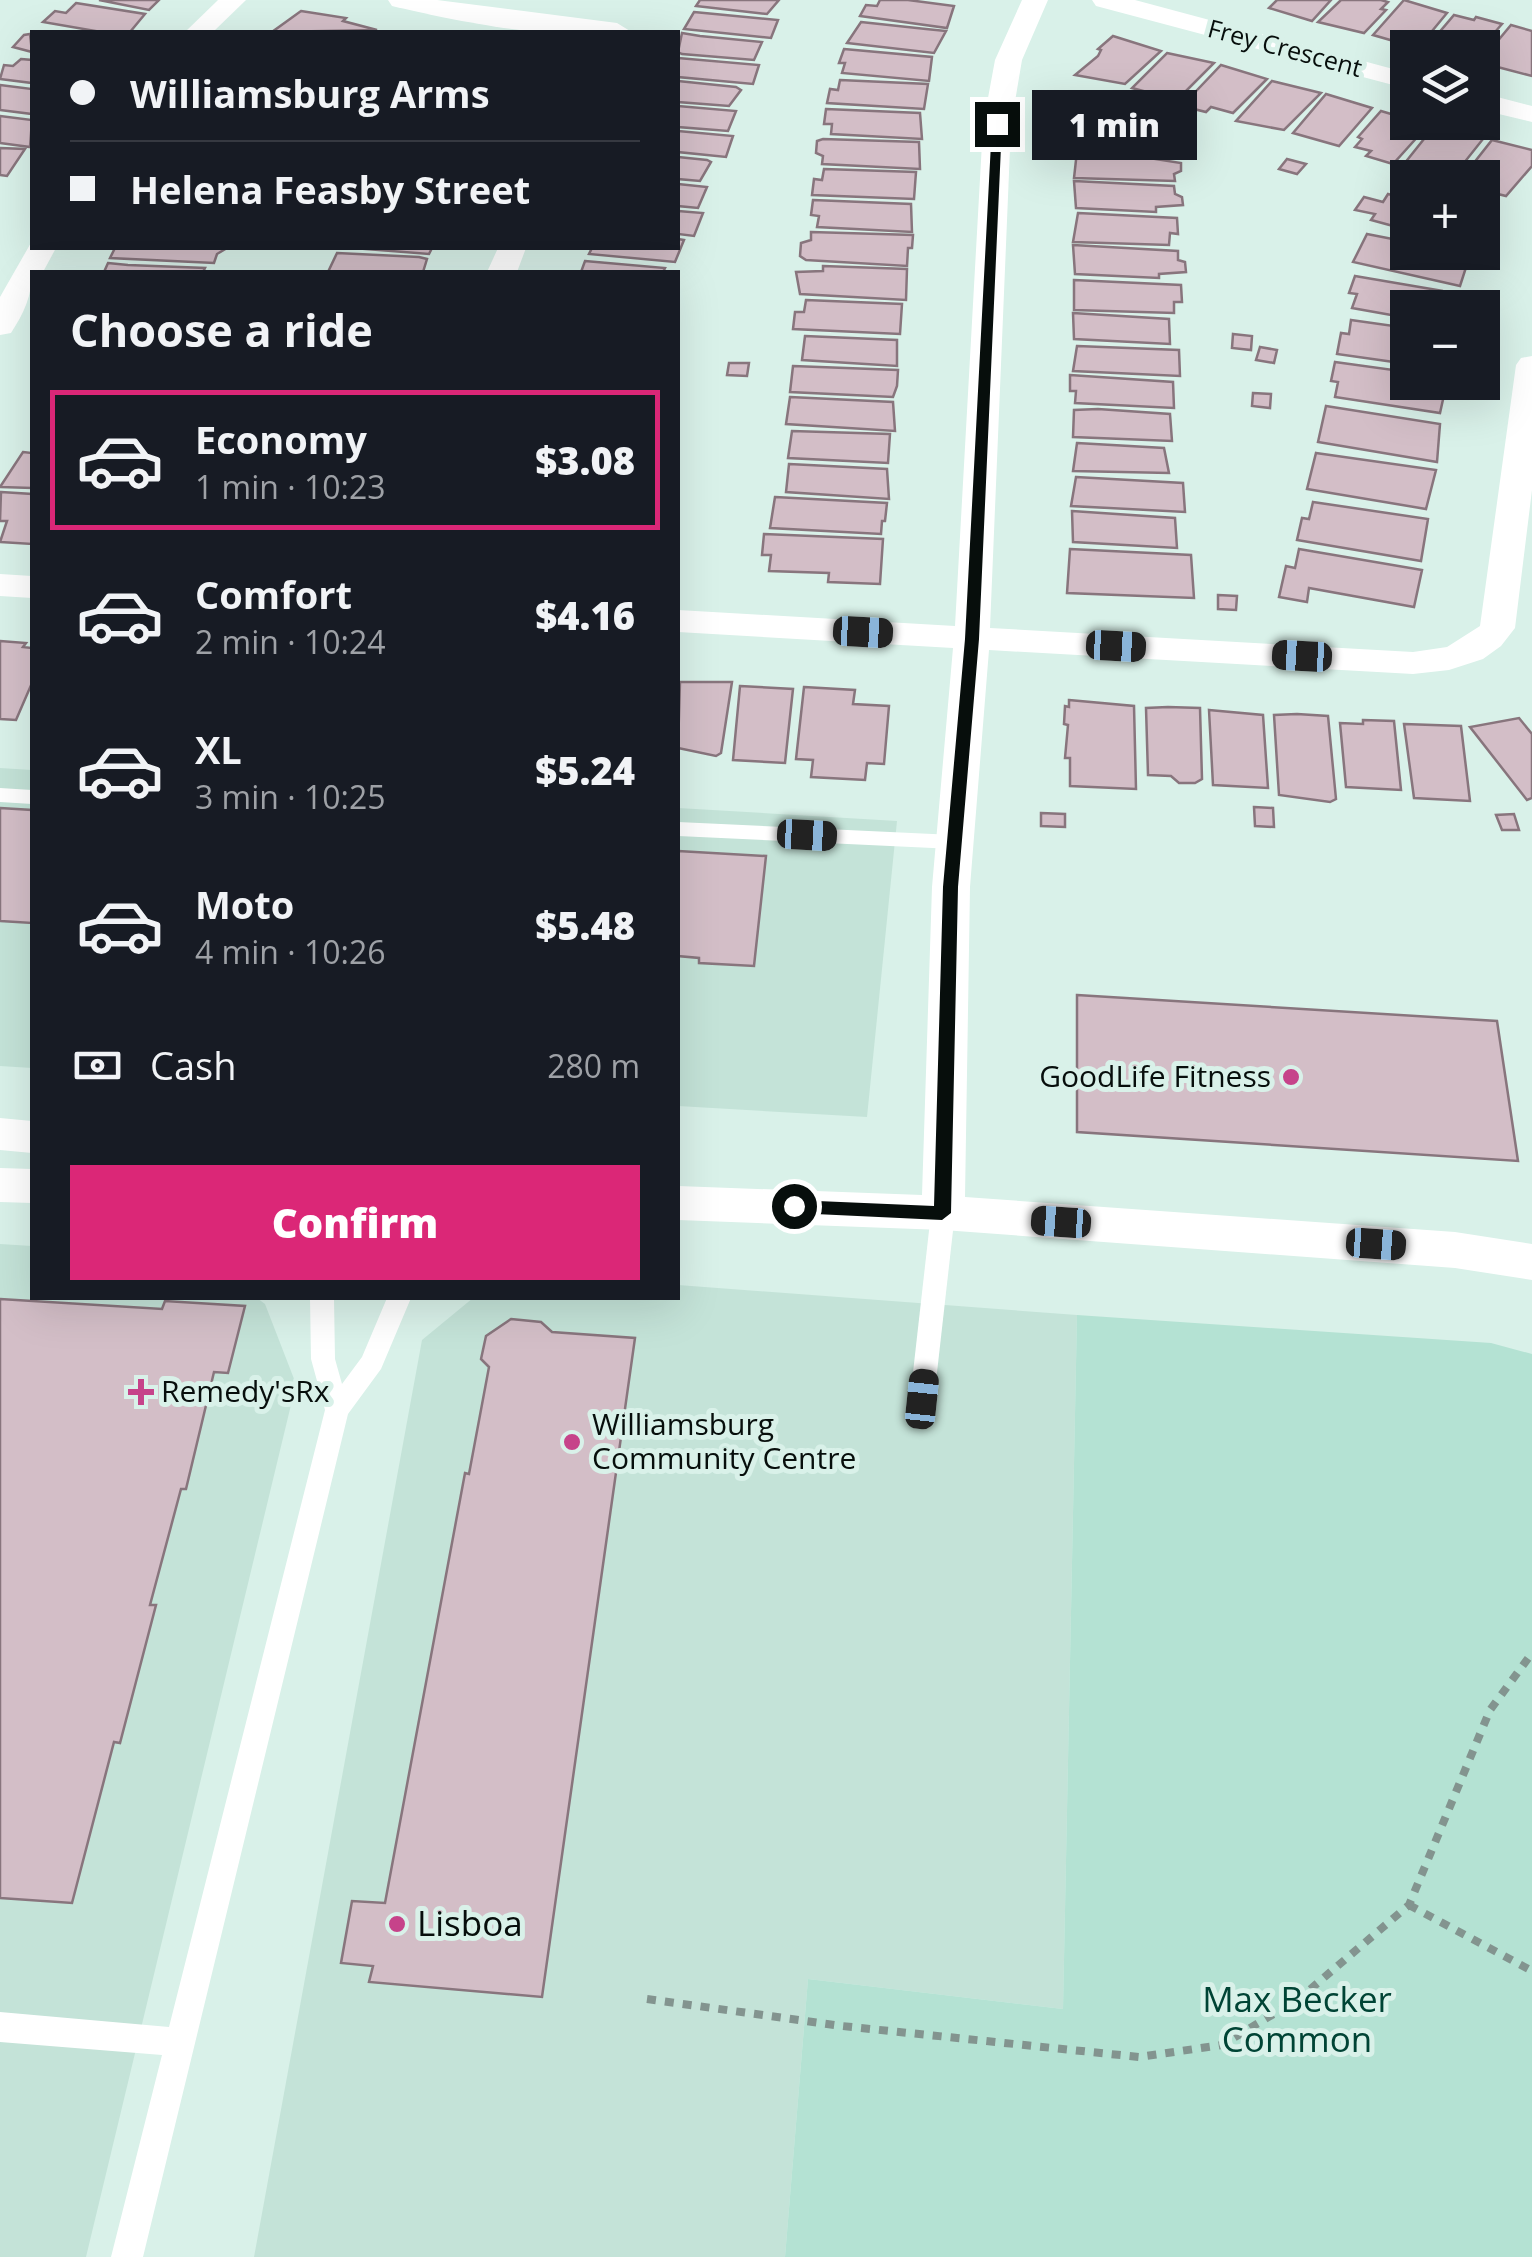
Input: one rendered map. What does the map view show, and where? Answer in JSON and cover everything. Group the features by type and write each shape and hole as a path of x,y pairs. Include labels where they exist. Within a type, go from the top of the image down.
{"street":[{"path":"200,30 233,0"},
{"path":"402,0 460,13 600,30"},
{"path":"617,30 633,0"},
{"path":"942,1213 954,842 972,639 997,124 1002,76 1014,39 1035,0"},
{"name":"Frey Crescent","path":"1105,0 1390,76"},
{"path":"1500,106 1532,114"},
{"path":"0,326 39,250"},
{"path":"680,620 1413,663 1455,660 1485,644 1498,628 1532,364"},
{"path":"0,585 30,587"},
{"path":"0,1134 30,1137"},
{"path":"0,1185 30,1186"},
{"path":"680,1202 942,1213 1455,1250 1532,1262"}],"lane":[{"path":"0,795 30,797"},
{"path":"680,829 954,842"},
{"path":"922,1399 942,1213"},
{"path":"322,1300 323,1359 336,1410"},
{"path":"127,2257 336,1410 372,1362 398,1300"},
{"path":"0,2027 178,2042"}],"path":[{"path":"647,1999 842,2026 1138,2058 1222,2045 1300,1998 1410,1905 1490,1710 1532,1653"},
{"path":"1410,1905 1532,1971"}],"shaded area":[{"path":"0,768 30,770 30,1068 0,1066"},
{"path":"680,808 897,821 867,1117 680,1106"},
{"path":"0,1244 30,1246 30,1300 260,1300 265,1304 296,1384 86,2257 0,2257"},
{"path":"680,1285 1077,1315 1063,2009 808,1979 785,2257 254,2257 422,1340 471,1300 680,1300"}],"green space":[{"name":"Max Becker Common","path":"1077,1315 1491,1343 1532,1354 1532,2257 785,2257 808,1979 1063,2009"}],"building":[{"path":"99,0 159,0 149,10"},
{"path":"700,0 779,0 767,14 696,6"},
{"path":"880,0 954,6 947,28 860,16 866,5 877,6"},
{"path":"1277,0 1331,0 1312,21 1269,8"},
{"path":"1341,0 1388,2 1381,9 1386,10 1364,33 1318,22"},
{"path":"1404,0 1447,13 1433,30 1390,30 1390,40 1373,35"},
{"path":"76,3 145,14 132,30 89,30 43,22 55,11 66,13"},
{"path":"301,11 346,18 343,21 377,30 275,30"},
{"path":"694,12 778,20 771,38 684,29"},
{"path":"1454,15 1502,24 1497,30 1441,30"},
{"path":"861,22 946,31 934,53 847,43"},
{"path":"1511,25 1532,31 1532,76 1500,68 1500,38"},
{"path":"682,33 762,42 754,60 682,54"},
{"path":"30,34 30,51 13,47"},
{"path":"1113,36 1161,51 1125,84 1075,75 1098,56 1098,49"},
{"path":"844,49 932,57 929,81 842,73 845,63 839,63"},
{"path":"1167,53 1214,63 1177,100 1132,88"},
{"path":"680,58 759,65 753,84 680,77"},
{"path":"21,59 30,60 30,83 0,79 4,65 13,66"},
{"path":"1221,65 1267,79 1233,113 1182,106"},
{"path":"840,80 928,84 924,109 827,103 830,89 838,90"},
{"path":"680,81 736,87 741,90 729,106 680,102"},
{"path":"1272,81 1321,93 1284,130 1236,121"},
{"path":"0,85 30,89 30,114 0,110"},
{"path":"1326,94 1372,108 1339,146 1293,133"},
{"path":"680,106 736,111 728,131 680,127"},
{"path":"826,109 920,113 922,139 831,134 832,124 824,124"},
{"path":"1381,111 1390,114 1390,140 1415,140 1390,163 1366,156 1371,151 1355,147 1362,139 1358,137"},
{"path":"0,116 30,120 30,147 0,143"},
{"path":"1071,121 1167,125 1167,132 1175,135 1176,148 1074,147"},
{"path":"680,131 733,136 726,157 680,152"},
{"path":"1423,140 1482,140 1466,160 1407,160"},
{"path":"1492,140 1532,150 1532,166 1506,196 1500,194 1500,160 1476,160"},
{"path":"817,141 919,142 920,169 822,164 823,156 816,153"},
{"path":"0,148 25,149 7,176 0,175"},
{"path":"1077,151 1155,155 1155,159 1181,163 1181,171 1174,174 1175,181 1074,178"},
{"path":"680,157 711,162 700,181 680,179"},
{"path":"1287,159 1306,164 1297,174 1279,169"},
{"path":"824,169 916,172 914,199 812,195 814,179 822,180"},
{"path":"1074,181 1174,186 1183,205 1156,207 1156,212 1076,208"},
{"path":"680,184 707,187 698,208 680,206"},
{"path":"1390,194 1390,225 1371,220 1375,214 1355,210 1364,197 1383,202"},
{"path":"813,200 911,204 912,232 817,227 819,216 811,215"},
{"path":"680,211 703,213 694,236 680,234"},
{"path":"1078,213 1177,218 1178,234 1170,233 1169,245 1073,242"},
{"path":"811,232 913,235 912,248 908,248 907,266 806,260 800,256 801,243 811,240"},
{"path":"1367,234 1390,238 1390,270 1465,270 1460,286 1353,262"},
{"path":"1073,245 1178,251 1178,260 1185,262 1186,272 1159,274 1159,278 1075,274"},
{"path":"114,250 224,250 214,263 110,258"},
{"path":"378,250 431,250 429,254"},
{"path":"591,250 680,250 675,262 589,254"},
{"path":"337,253 427,259 424,270 329,270"},
{"path":"585,261 665,268 664,270 582,270"},
{"path":"108,263 205,268 204,270 105,270"},
{"path":"823,266 907,269 906,300 800,294 796,272 823,271"},
{"path":"1355,276 1441,290 1390,290 1390,315 1352,308 1357,294 1349,293"},
{"path":"1074,280 1181,285 1182,302 1174,302 1174,313 1074,310"},
{"path":"806,300 902,304 900,334 793,329 795,312 804,312"},
{"path":"1073,313 1169,319 1170,344 1074,339"},
{"path":"1351,320 1390,325 1390,361 1337,354 1341,333 1349,334"},
{"path":"1233,334 1252,336 1251,350 1232,348"},
{"path":"805,336 897,340 897,366 802,360"},
{"path":"1077,346 1179,350 1180,376 1073,371"},
{"path":"1260,347 1277,350 1274,363 1256,360"},
{"path":"1335,362 1390,370 1390,400 1443,400 1440,413 1335,397 1338,382 1331,381"},
{"path":"729,363 749,363 747,376 727,375"},
{"path":"793,366 898,370 897,386 893,397 790,392"},
{"path":"1070,375 1173,382 1174,408 1075,403 1076,391 1070,391"},
{"path":"1253,393 1271,394 1270,408 1252,406"},
{"path":"790,397 893,402 895,431 786,424"},
{"path":"1326,406 1440,424 1437,462 1318,442"},
{"path":"1074,410 1170,414 1172,441 1073,437"},
{"path":"792,431 890,434 888,463 788,458"},
{"path":"1077,443 1164,448 1169,473 1073,471"},
{"path":"23,452 30,453 30,488 0,487"},
{"path":"1316,453 1436,470 1426,509 1307,489"},
{"path":"789,464 887,469 889,499 786,492"},
{"path":"1076,477 1183,483 1185,512 1071,506"},
{"path":"1,492 30,494 30,544 0,542 7,521 0,521"},
{"path":"775,497 887,503 885,521 881,534 770,528"},
{"path":"1313,502 1428,519 1421,561 1297,540 1302,518 1309,519"},
{"path":"1072,511 1175,518 1177,548 1073,542"},
{"path":"764,534 883,539 880,584 828,582 829,573 769,571 771,555 762,555"},
{"path":"1070,549 1191,555 1194,598 1067,593"},
{"path":"1299,549 1422,570 1414,607 1309,588 1307,602 1279,597 1286,566 1295,568"},
{"path":"1218,595 1237,596 1236,610 1218,609"},
{"path":"0,641 26,643 23,647 30,648 30,688 16,720 0,719"},
{"path":"680,682 732,682 721,753 716,756 680,748"},
{"path":"740,686 793,689 785,763 733,760"},
{"path":"804,687 855,690 853,704 889,706 884,764 867,763 865,780 811,777 813,760 796,759"},
{"path":"1069,700 1134,706 1136,789 1070,786 1070,758 1065,758 1068,725 1064,724"},
{"path":"1146,708 1200,708 1202,779 1195,783 1148,775"},
{"path":"1209,710 1263,715 1268,788 1213,785"},
{"path":"1274,715 1328,716 1336,799 1330,802 1279,795"},
{"path":"1519,718 1532,734 1532,798 1527,800 1470,727"},
{"path":"1363,720 1394,721 1401,790 1346,787 1340,723 1363,724"},
{"path":"1404,724 1461,726 1470,801 1414,798"},
{"path":"1254,807 1273,808 1274,827 1255,826"},
{"path":"0,808 30,810 30,923 0,921"},
{"path":"1041,813 1065,814 1065,827 1041,826"},
{"path":"1514,814 1519,830 1502,830 1496,815"},
{"path":"680,851 766,856 754,966 699,963 699,958 680,956"},
{"name":"GoodLife Fitness","path":"1077,995 1497,1021 1518,1161 1077,1132"},
{"path":"0,1299 162,1309 165,1301 245,1306 228,1373 214,1372 186,1489 181,1489 150,1605 156,1605 120,1743 114,1742 72,1903 0,1898"},
{"path":"511,1319 541,1322 552,1332 635,1338 542,1997 369,1982 373,1966 341,1963 352,1901 385,1903 465,1473 469,1474 489,1367 481,1359 486,1336"}],"place":[{"name":"GoodLife Fitness","path":"1291,1077"},
{"name":"Remedy'sRx","path":"141,1392"},
{"name":"Williamsburg Community Centre","path":"572,1442"},
{"name":"Lisboa","path":"397,1924"}],"route":[{"path":"794,1206 942,1213 950,887 972,639 997,124"}]}
